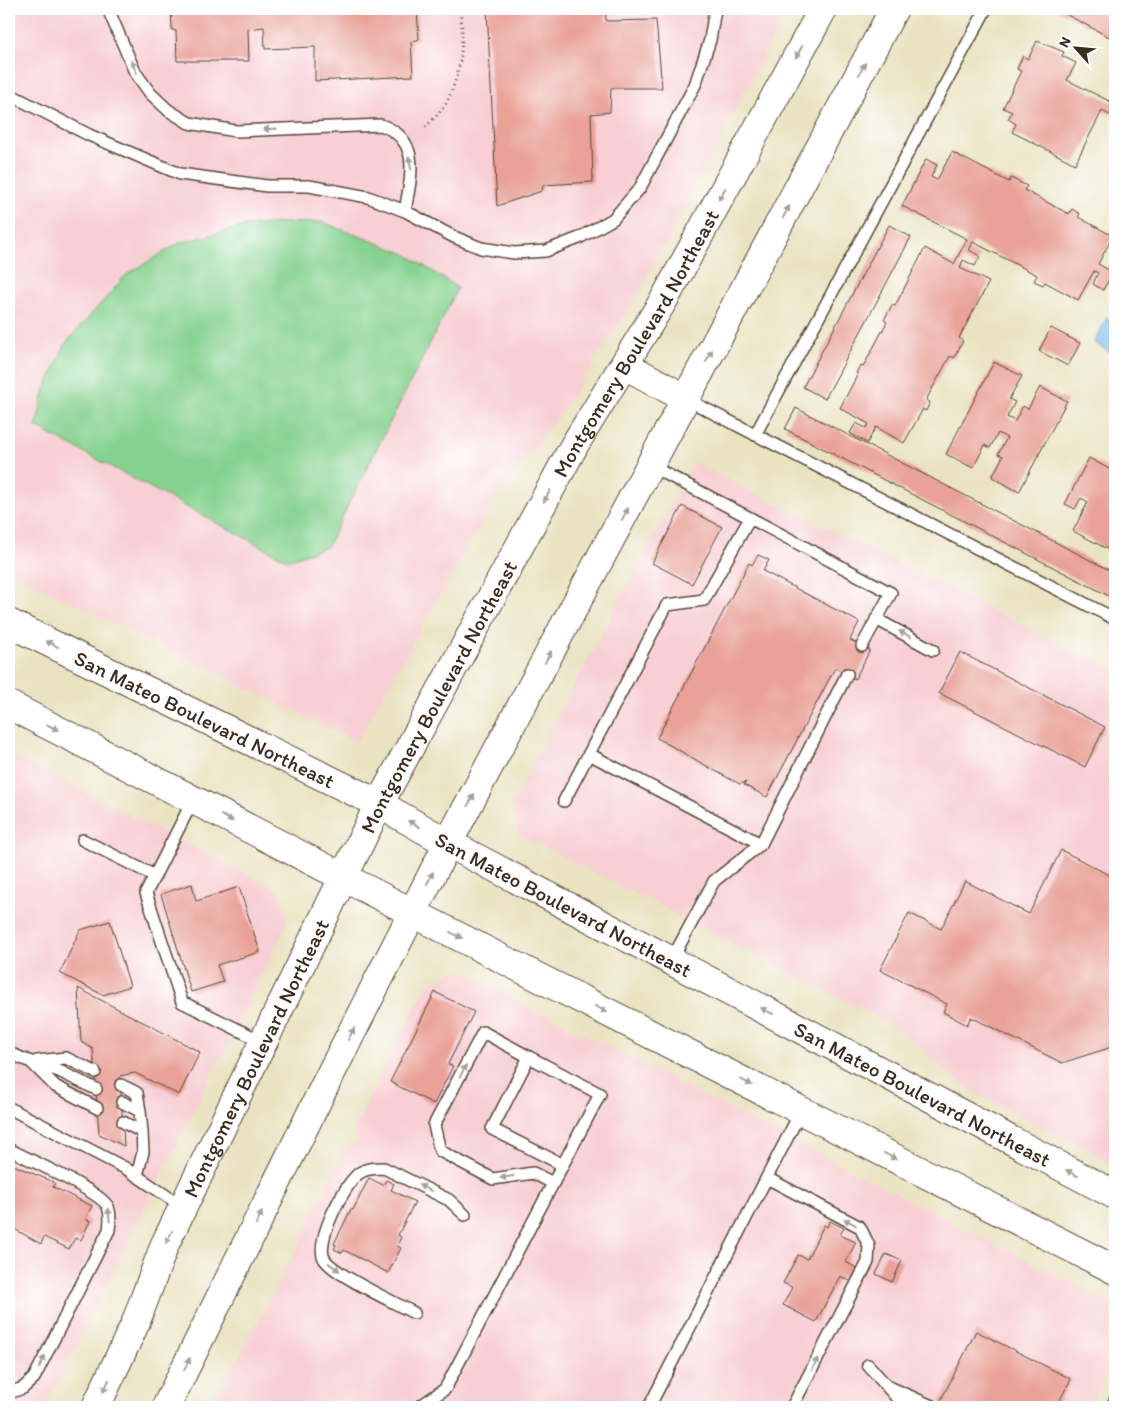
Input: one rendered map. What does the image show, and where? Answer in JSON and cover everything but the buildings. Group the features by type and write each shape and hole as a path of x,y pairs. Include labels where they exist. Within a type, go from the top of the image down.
{"main road":[{"name":"Montgomery Boulevard Northeast","path":"96,1407 135,1324 166,1244 183,1207 379,804 575,444 665,298 823,9"},
{"path":"166,1407 448,843 894,9"},
{"path":"625,365 686,399"},
{"name":"San Mateo Boulevard Northeast","path":"9,623 379,804 448,843 879,1069 1115,1196"},
{"path":"9,705 343,878 1115,1270"}],"lane":[{"path":"108,9 135,72 150,93 168,110 189,123 236,131 381,125 395,130 404,140 412,168 405,210"},
{"path":"9,94 88,135 180,174 267,186 309,186 368,197 405,210 463,241 481,248 514,253 546,251 579,238 614,219 640,188 695,85 710,40 715,9"},
{"path":"755,435 986,9"},
{"path":"686,399 1115,619"},
{"path":"651,466 891,593 862,646"},
{"path":"564,801 667,605 704,600 750,518"},
{"path":"876,619 933,650"},
{"path":"671,961 714,881 761,844 848,674"},
{"path":"589,754 761,844"},
{"path":"193,800 146,893 182,1002 263,1042"},
{"path":"83,840 156,876"},
{"path":"419,1407 446,1389 600,1094 483,1032 434,1125 440,1151 493,1179 533,1173 553,1183"},
{"path":"9,1053 59,1071 96,1089"},
{"path":"529,1057 492,1129 562,1165"},
{"path":"31,1062 66,1058 95,1072"},
{"path":"31,1062 55,1086 97,1108"},
{"path":"120,1085 137,1093 143,1152 137,1176"},
{"path":"122,1102 140,1111"},
{"path":"9,1108 137,1176 183,1207"},
{"path":"649,1407 802,1110"},
{"path":"123,1122 142,1132"},
{"path":"9,1149 94,1193 108,1206 110,1219 109,1230 34,1378 23,1388 9,1393"},
{"path":"414,1313 360,1284 324,1259 321,1250 324,1234 347,1188 360,1172 373,1168 384,1168 449,1200 465,1215"},
{"path":"767,1178 860,1227 869,1246 868,1262 792,1407"},
{"path":"868,1365 905,1407"},
{"path":"887,1387 893,1407"},
{"path":"887,1387 934,1407"},
{"path":"1112,1407 1115,1401"}],"path":[{"path":"426,127 446,104 458,73 463,27 460,9"}],"shaded area":[{"path":"9,9 788,9 638,293 559,416 496,496 357,742 9,572"},
{"path":"693,462 1115,671 1115,1164 981,1096 943,1069 903,1033 880,1019 519,834 511,804"},
{"path":"9,754 276,889 284,905 287,925 45,1407 9,1407"},
{"path":"457,970 1115,1305 1115,1357 1090,1407 212,1407 293,1256 345,1148 358,1141 353,1130 426,986"}],"green space":[{"path":"322,222 406,254 458,288 327,547 287,560 36,427 44,392 66,343 126,275 179,243 246,226"}],"water":[{"path":"1107,317 1115,323 1115,355 1094,343"}]}
